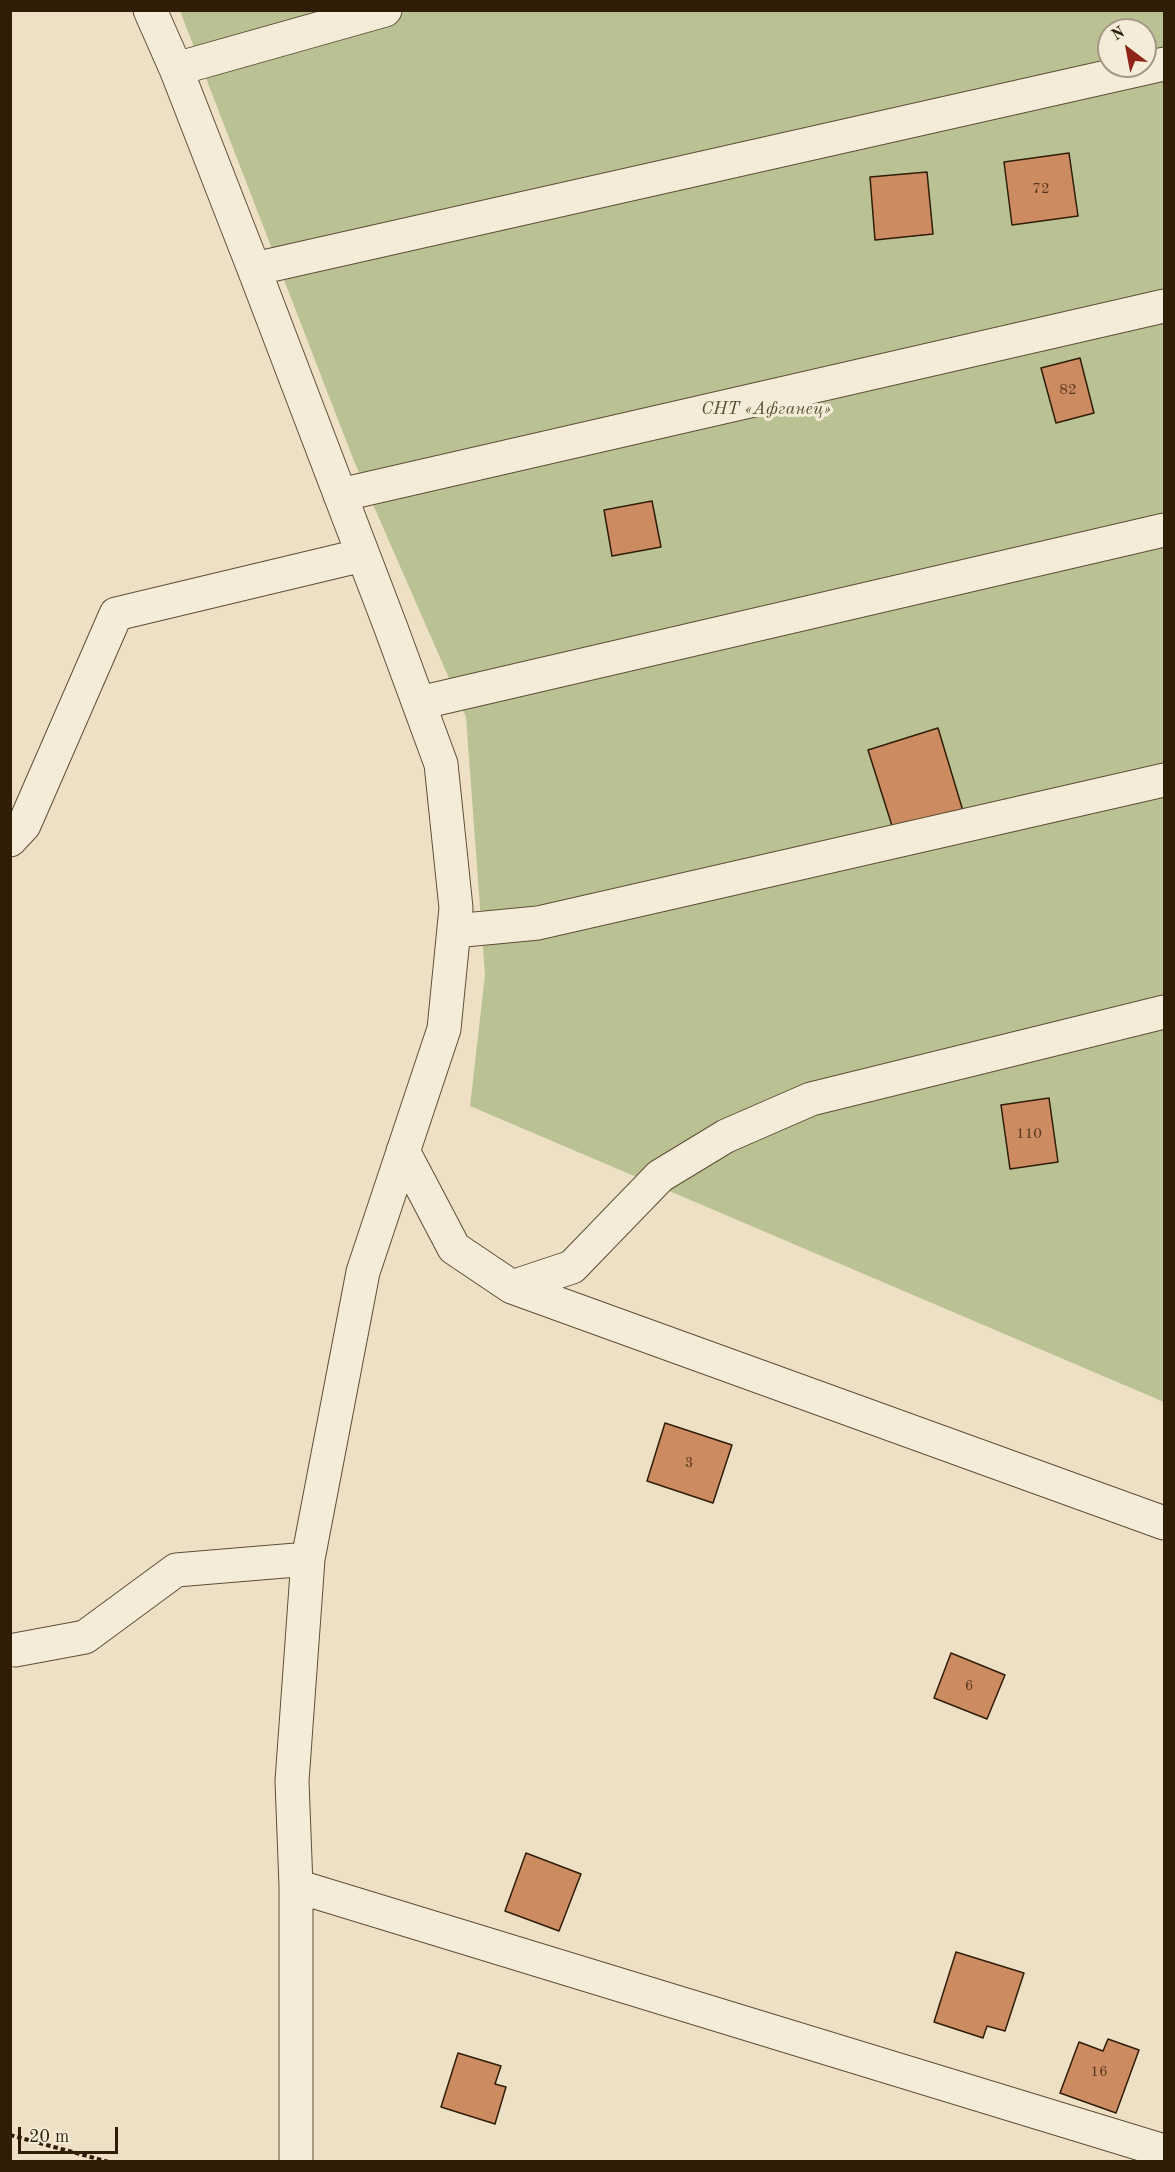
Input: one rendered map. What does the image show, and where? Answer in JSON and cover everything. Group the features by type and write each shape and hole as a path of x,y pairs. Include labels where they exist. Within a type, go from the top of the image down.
{"street":[{"path":"150,10 176,69 254,269 441,764 456,908 444,1029 363,1272 308,1559 292,1781 296,1886 296,2162"},
{"path":"176,69 385,10"},
{"path":"254,269 1164,64"},
{"path":"340,495 1164,306"},
{"path":"419,703 1164,530"},
{"path":"10,840 24,825 116,614 363,555"},
{"path":"454,931 538,923 1164,780"},
{"path":"512,1287 572,1267 660,1176 726,1136 801,1104 1164,1012"},
{"path":"404,1151 454,1248 512,1287 1164,1523"},
{"path":"15,1650 85,1637 176,1570 308,1559"},
{"path":"296,1886 1164,2151"}],"path":[{"path":"10,2135 108,2162"}],"green space":[{"name":"СНТ «Афганец»","path":"180,11 1164,11 1164,1402 470,1106 485,975 466,717 354,461"}],"building":[{"path":"1069,153 1078,216 1012,225 1004,162"},
{"path":"927,172 933,234 875,240 870,177"},
{"path":"1080,358 1094,413 1056,423 1041,368"},
{"path":"652,501 661,547 612,556 604,510"},
{"path":"938,728 963,811 894,832 868,750"},
{"path":"1049,1098 1058,1162 1010,1169 1001,1105"},
{"path":"665,1423 732,1445 713,1503 647,1481"},
{"path":"951,1653 1005,1675 987,1719 934,1698"},
{"path":"526,1853 581,1874 559,1931 505,1911"},
{"path":"956,1952 1024,1973 1005,2031 987,2026 983,2038 934,2022"},
{"path":"1108,2039 1139,2050 1116,2113 1060,2093 1079,2042 1103,2051"},
{"path":"458,2053 501,2066 495,2084 506,2087 495,2124 441,2107"}]}
